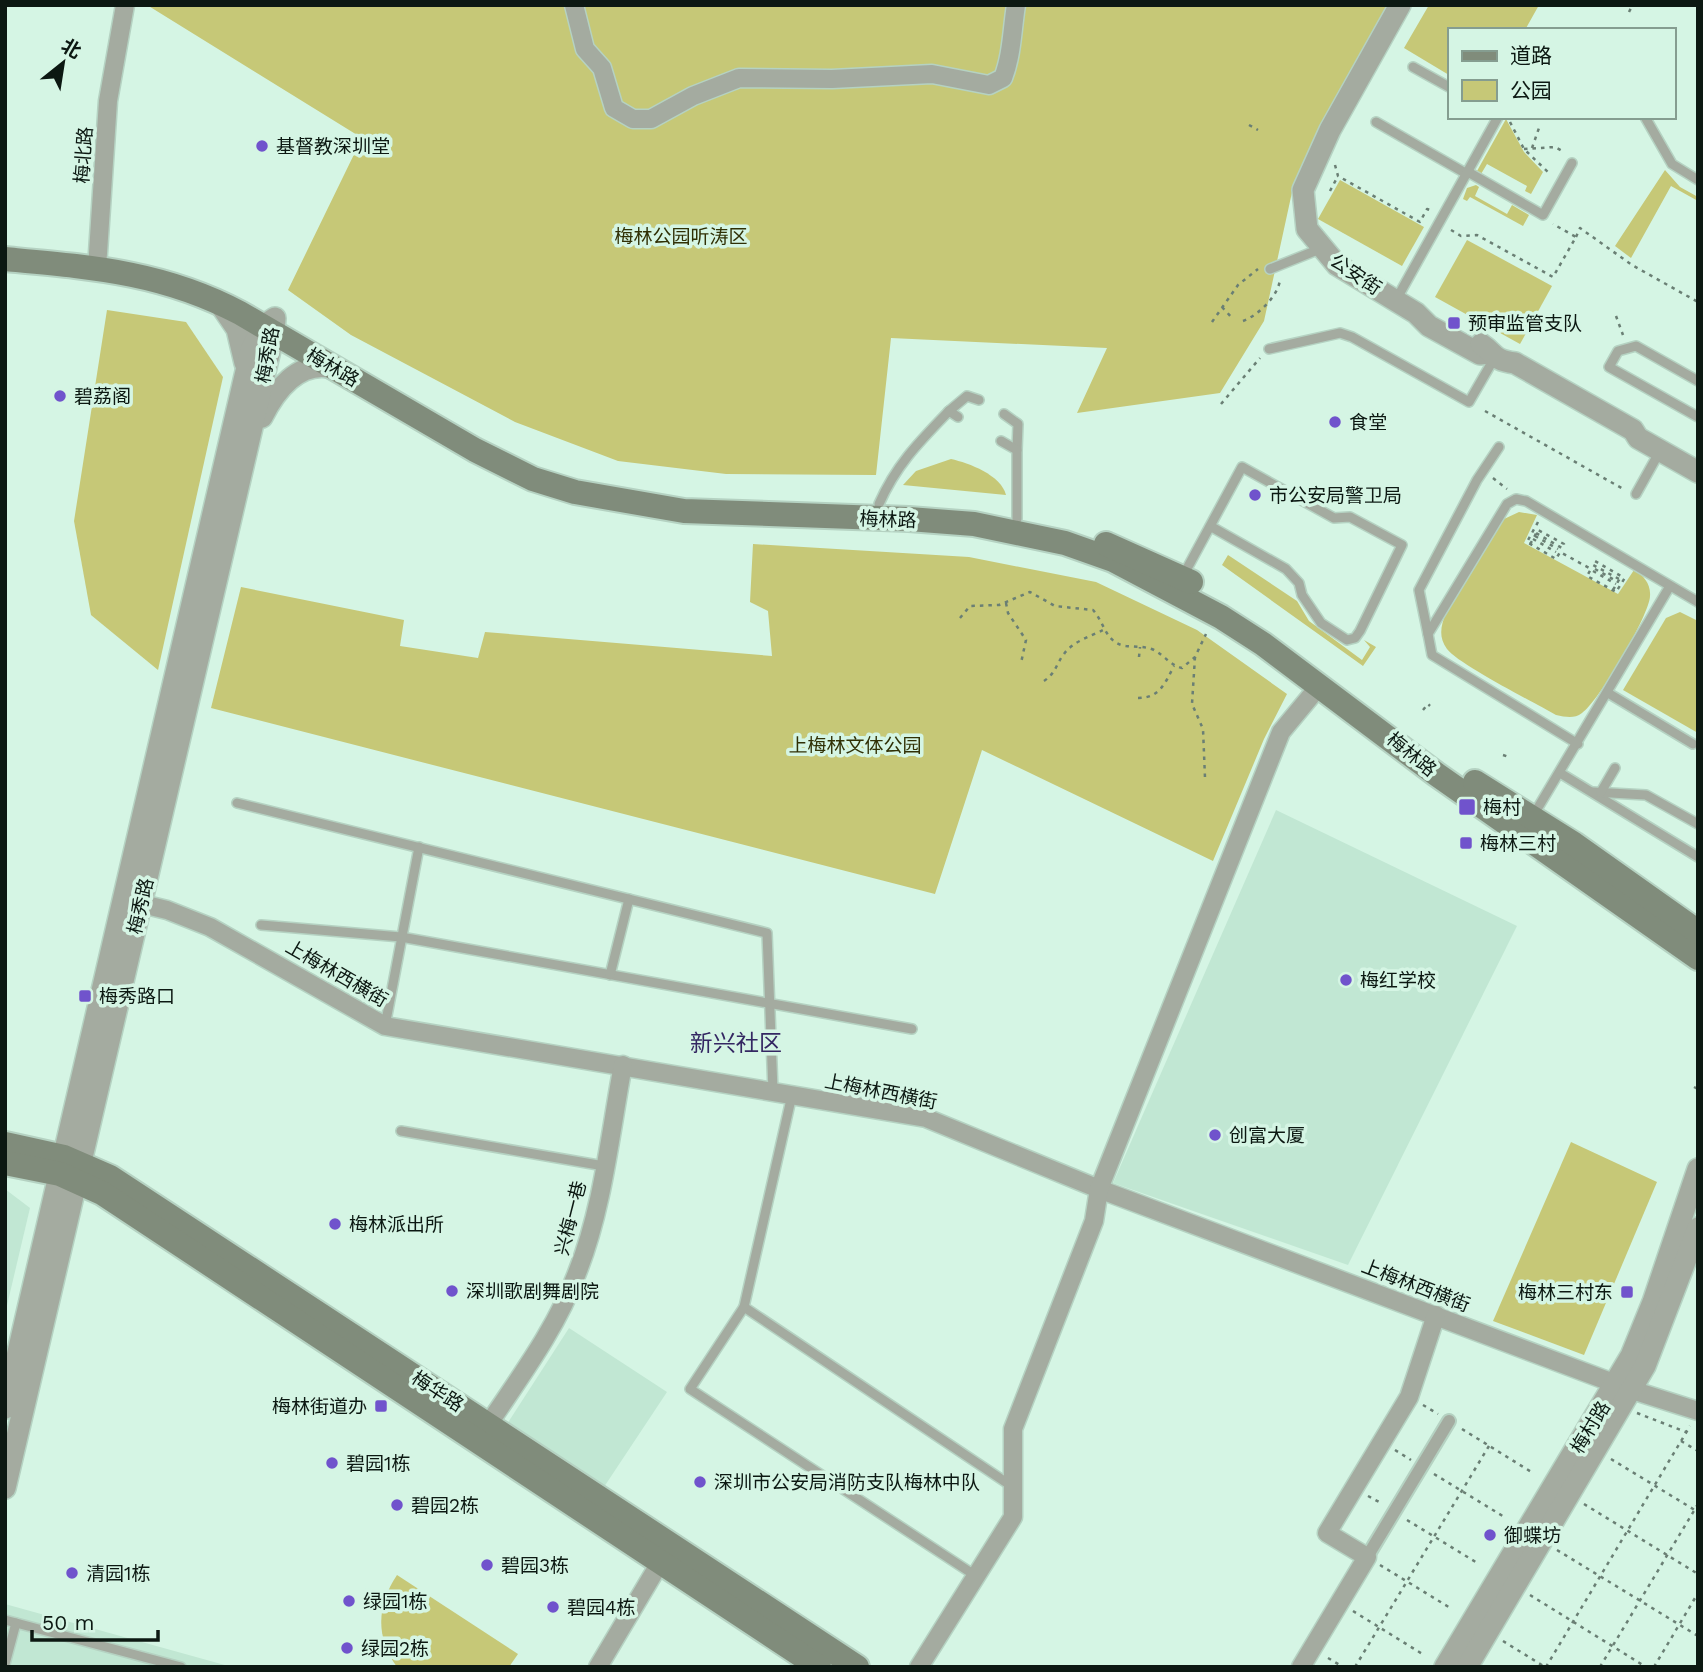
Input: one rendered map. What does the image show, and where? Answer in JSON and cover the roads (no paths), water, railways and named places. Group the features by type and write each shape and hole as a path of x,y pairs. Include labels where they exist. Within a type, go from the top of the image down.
{"main road":[{"name":"梅林路","path":"5,243 177,271 223,290 334,368 495,461 533,479 575,492 684,511 974,524 1083,549 1113,560 1221,617 1320,685 1436,774 1527,824"},
{"name":"梅林路","path":"5,259 98,260 166,281 218,301 271,326 538,466 595,484 688,499 879,504 962,510 1017,519 1107,544 1182,578 1272,632 1527,824 1694,940"},
{"path":"1694,940 1698,973"},
{"name":"梅华路","path":"5,1144 70,1169"},
{"name":"梅华路","path":"5,1163 70,1169 110,1177 484,1432 661,1561 819,1667"},
{"name":"梅华路","path":"484,1432 856,1667"}],"street":[{"name":"梅北路","path":"98,260 108,101 125,5"},
{"path":"574,5 585,49 602,68 614,108 633,119 651,120 693,96 739,78 832,79 932,74 989,85 1003,78 1010,61 1010,39 1016,5"},
{"name":"公安街","path":"1330,155 1330,130 1400,5"},
{"name":"公安街","path":"1411,5 1338,135 1330,155 1303,190 1307,229 1320,248 1337,265 1416,313 1429,326 1480,354 1495,357 1510,372 1629,438 1638,438 1698,472"},
{"path":"218,301 237,328 246,372"},
{"name":"梅秀路","path":"5,1488 70,1169 132,901 246,372 253,345 271,326"},
{"name":"梅秀路","path":"132,901 241,475 271,326"},
{"path":"241,475 260,422 279,388 308,369 334,368"},
{"path":"919,1667 1013,1517 1013,1429 1094,1221 1099,1189 1281,732 1320,685"},
{"name":"上梅林西横街","path":"132,901 188,918 239,941 385,1026 926,1118 1099,1189 1436,1315 1695,1417"},
{"name":"兴梅一巷","path":"484,1432 545,1339 568,1296 589,1238 623,1065"},
{"name":"梅秀路","path":"5,1408 70,1169"},
{"name":"梅村路","path":"1467,1667 1624,1387 1694,1202 1698,1169"},
{"name":"梅村路","path":"1445,1667 1624,1387 1645,1366 1698,1228"},
{"path":"1367,1557 1327,1533 1409,1397 1436,1315"},
{"path":"1301,1667 1449,1421"},
{"path":"598,1667 661,1561"}],"lane":[{"path":"1413,67 1448,87"},
{"path":"1396,300 1500,119"},
{"path":"1646,119 1672,164 1698,180"},
{"path":"1376,122 1543,215 1571,165"},
{"path":"1270,269 1320,248"},
{"path":"1269,349 1340,333 1352,337 1469,402 1495,357"},
{"path":"1698,381 1636,345 1618,351 1609,367 1698,417"},
{"path":"879,504 890,476 949,411 967,396 979,400"},
{"path":"949,411 958,416"},
{"path":"1004,414 1018,424 1017,519"},
{"path":"1001,441 1017,450"},
{"path":"1499,447 1476,480 1419,590 1432,655 1578,744"},
{"path":"1636,494 1660,451"},
{"path":"1182,578 1210,526 1242,467 1334,518 1350,517 1402,545 1395,566 1360,631 1355,638 1347,640 1321,623 1302,595 1299,583 1286,569 1210,526"},
{"path":"1428,634 1507,504 1516,499 1526,500 1698,602"},
{"path":"1527,824 1578,744 1670,586"},
{"path":"1608,693 1693,744"},
{"path":"1601,792 1615,768"},
{"path":"1560,773 1698,857"},
{"path":"1591,792 1646,795 1698,824"},
{"path":"237,803 767,933 773,1091"},
{"path":"385,1026 419,847"},
{"path":"610,975 629,899"},
{"path":"261,925 401,937 912,1029"},
{"path":"792,1094 744,1307 690,1389 976,1576"},
{"path":"401,1131 604,1166"},
{"path":"744,1307 1013,1487"},
{"path":"5,1620 181,1667"},
{"path":"5,1664 16,1623"}],"place":[{"name":"基督教深圳堂","path":"262,146"},
{"name":"预审监管支队","path":"1454,323"},
{"name":"碧荔阁","path":"60,396"},
{"name":"食堂","path":"1335,422"},
{"name":"市公安局警卫局","path":"1255,495"},
{"name":"梅村","path":"1467,807"},
{"name":"梅林三村","path":"1466,843"},
{"name":"梅红学校","path":"1346,980"},
{"name":"梅秀路口","path":"85,996"},
{"name":"创富大厦","path":"1215,1135"},
{"name":"梅林派出所","path":"335,1224"},
{"name":"深圳歌剧舞剧院","path":"452,1291"},
{"name":"梅林三村东","path":"1627,1292"},
{"name":"梅林街道办","path":"381,1406"},
{"name":"碧园1栋","path":"332,1463"},
{"name":"深圳市公安局消防支队梅林中队","path":"700,1482"},
{"name":"碧园2栋","path":"397,1505"},
{"name":"御蝶坊","path":"1490,1535"},
{"name":"碧园3栋","path":"487,1565"},
{"name":"清园1栋","path":"72,1573"},
{"name":"绿园1栋","path":"349,1601"},
{"name":"碧园4栋","path":"553,1607"},
{"name":"绿园2栋","path":"347,1648"}],"district":[{"name":"新兴社区","path":"736,1043"}],"park label":[{"name":"梅林公园听涛区","path":"681,236"},
{"name":"上梅林文体公园","path":"855,745"}]}
